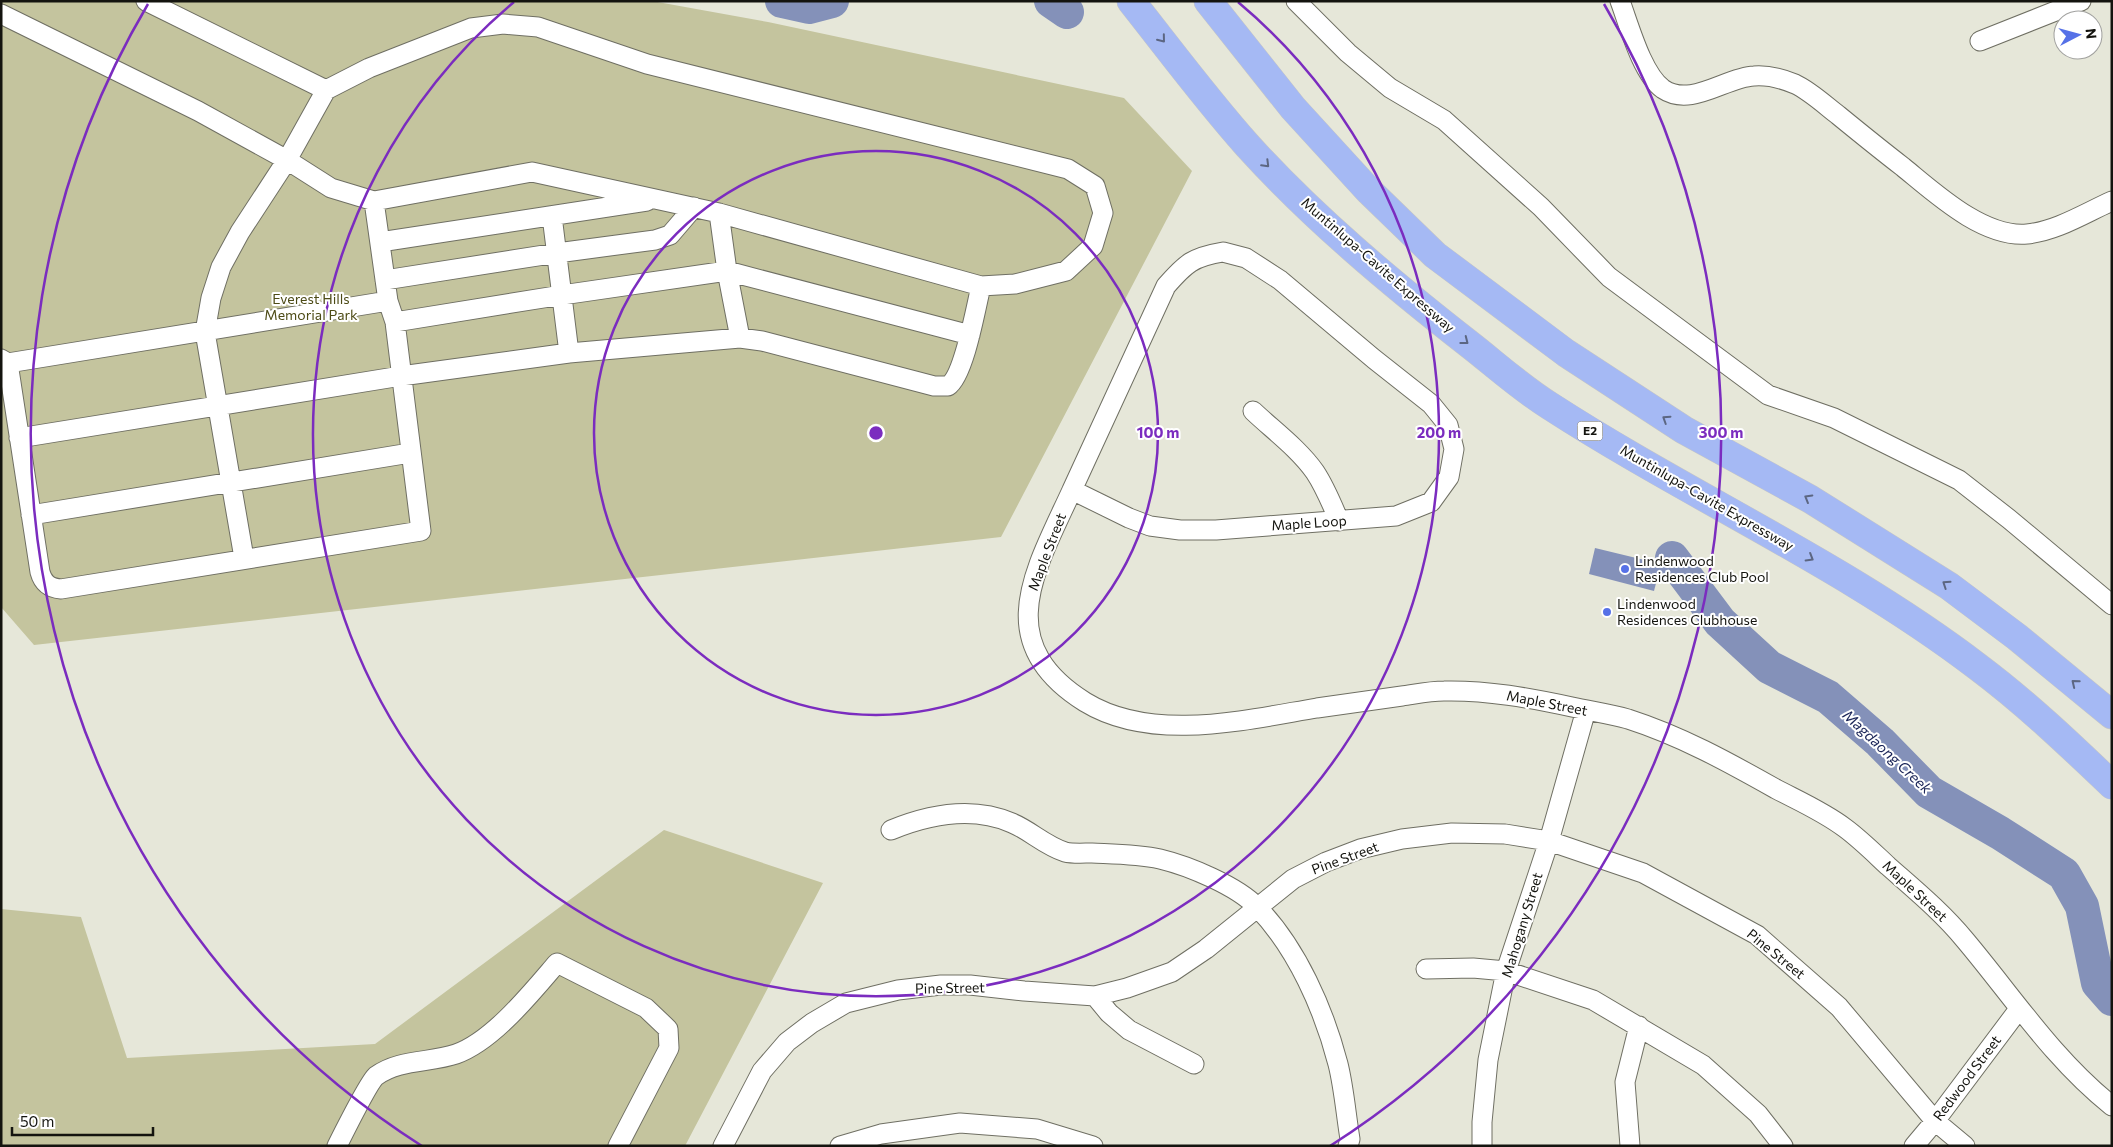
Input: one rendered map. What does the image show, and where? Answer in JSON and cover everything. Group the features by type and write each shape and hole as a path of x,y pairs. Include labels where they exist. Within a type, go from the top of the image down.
{"highway":[{"name":"Muntinlupa-Cavite Expressway","path":"1131,1 1247,144 1324,222 1419,305 1547,404 1666,476 1796,549 1900,613 1978,667 2052,729 2112,785"},
{"path":"1208,1 1293,108 1368,190 1435,256 1566,353 1684,430 1810,500 1949,586 2018,637 2112,715"}],"street":[{"path":"146,1 326,90"},
{"path":"1296,1 1348,54 1390,88 1444,120 1540,207 1609,277 1768,395 1834,418 1959,480 2009,518 2112,605"},
{"path":"1620,1 1650,73 1662,88 1674,94 1692,94 1753,76 1770,77 1796,84 1953,206 1978,222 1997,229 2027,234 2046,230 2112,201"},
{"path":"1980,41 2081,1"},
{"path":"1,14 198,111 287,160 331,188 374,201 532,172 719,213 981,286 1015,284 1066,271 1093,246 1103,213 1095,186 1068,169 647,64 538,27 503,24 471,28 369,68 326,90 287,160 240,232 221,267 212,298 205,332 244,558"},
{"path":"380,242 656,199"},
{"path":"374,201 388,301 395,322 400,376 421,531 61,589 47,585 42,580 5,361 205,332 388,301"},
{"path":"385,280 557,253 655,240 670,235 694,208"},
{"path":"719,213 727,271 740,338"},
{"path":"552,216 569,352"},
{"name":"Maple Loop","path":"1224,252 1246,258 1280,280 1430,404 1448,424 1454,449 1449,477 1431,502 1396,516 1338,521 1216,530 1180,530 1150,526 1072,490 1166,286 1182,267 1202,256 1224,252"},
{"path":"395,322 727,271 970,335"},
{"path":"19,438 400,376 569,352 740,338 756,340 941,387 953,383 957,377 970,335 981,286"},
{"path":"1253,412 1300,454 1314,470 1329,495 1338,521"},
{"path":"31,514 410,453"},
{"name":"Maple Street","path":"1072,490 1038,565 1030,588 1027,614 1032,641 1043,663 1061,685 1089,704 1126,719 1164,724 1197,725 1244,720 1442,691 1499,694 1627,719 1700,747 1843,826 1928,902 1964,938 2053,1050 2092,1090 2112,1106"},
{"name":"Mahogany Street","path":"1482,1146 1482,1122 1488,1060 1506,971 1549,841 1586,710"},
{"path":"891,830 917,820 942,815 960,813 989,815 1014,824 1039,841 1067,852 1159,859 1203,873 1257,907 1293,953 1314,993 1338,1065 1350,1139 1348,1146"},
{"name":"Pine Street","path":"723,1146 762,1071 787,1042 812,1023 846,1003 898,990 940,986 970,985 1096,996 1127,988 1172,972 1206,949 1293,879 1326,862 1360,849 1402,839 1452,833 1505,834 1549,841 1643,872 1757,935 1838,1007 1936,1121 1965,1146"},
{"path":"337,1146 375,1077 402,1064 456,1054 479,1041 519,1008 556,963 646,1008 668,1030 669,1048 618,1146"},
{"path":"1426,969 1473,968 1506,971 1594,1000 1703,1065 1758,1114 1783,1146"},
{"path":"1096,996 1128,1030 1194,1064"},
{"name":"Redwood Street","path":"1914,1146 1936,1121 2019,1009"},
{"path":"1630,1146 1625,1082 1639,1026"},
{"path":"840,1146 881,1134 960,1123 1037,1129 1093,1146"}],"green space":[{"name":"Everest Hills Memorial Park","path":"1,1 652,1 768,22 1124,98 1192,171 1001,537 34,645 1,607"},
{"path":"664,830 823,883 685,1146 1,1146 1,909 81,917 127,1058 375,1044"}],"water":[{"name":"Lindenwood Residences Club Pool","path":"1595,548 1661,564 1654,591 1589,574"}],"waterway":[{"path":"782,1 809,7 832,1"},
{"path":"1051,1 1067,12"},
{"name":"Magdaong Creek","path":"1672,558 1720,622 1769,667 1828,697 1880,742 1929,792 2000,833 2064,874 2082,906 2098,983 2112,999"}],"place":[{"name":"Lindenwood Residences Club Pool","path":"1625,569"},
{"name":"Lindenwood Residences Clubhouse","path":"1607,612"}]}
